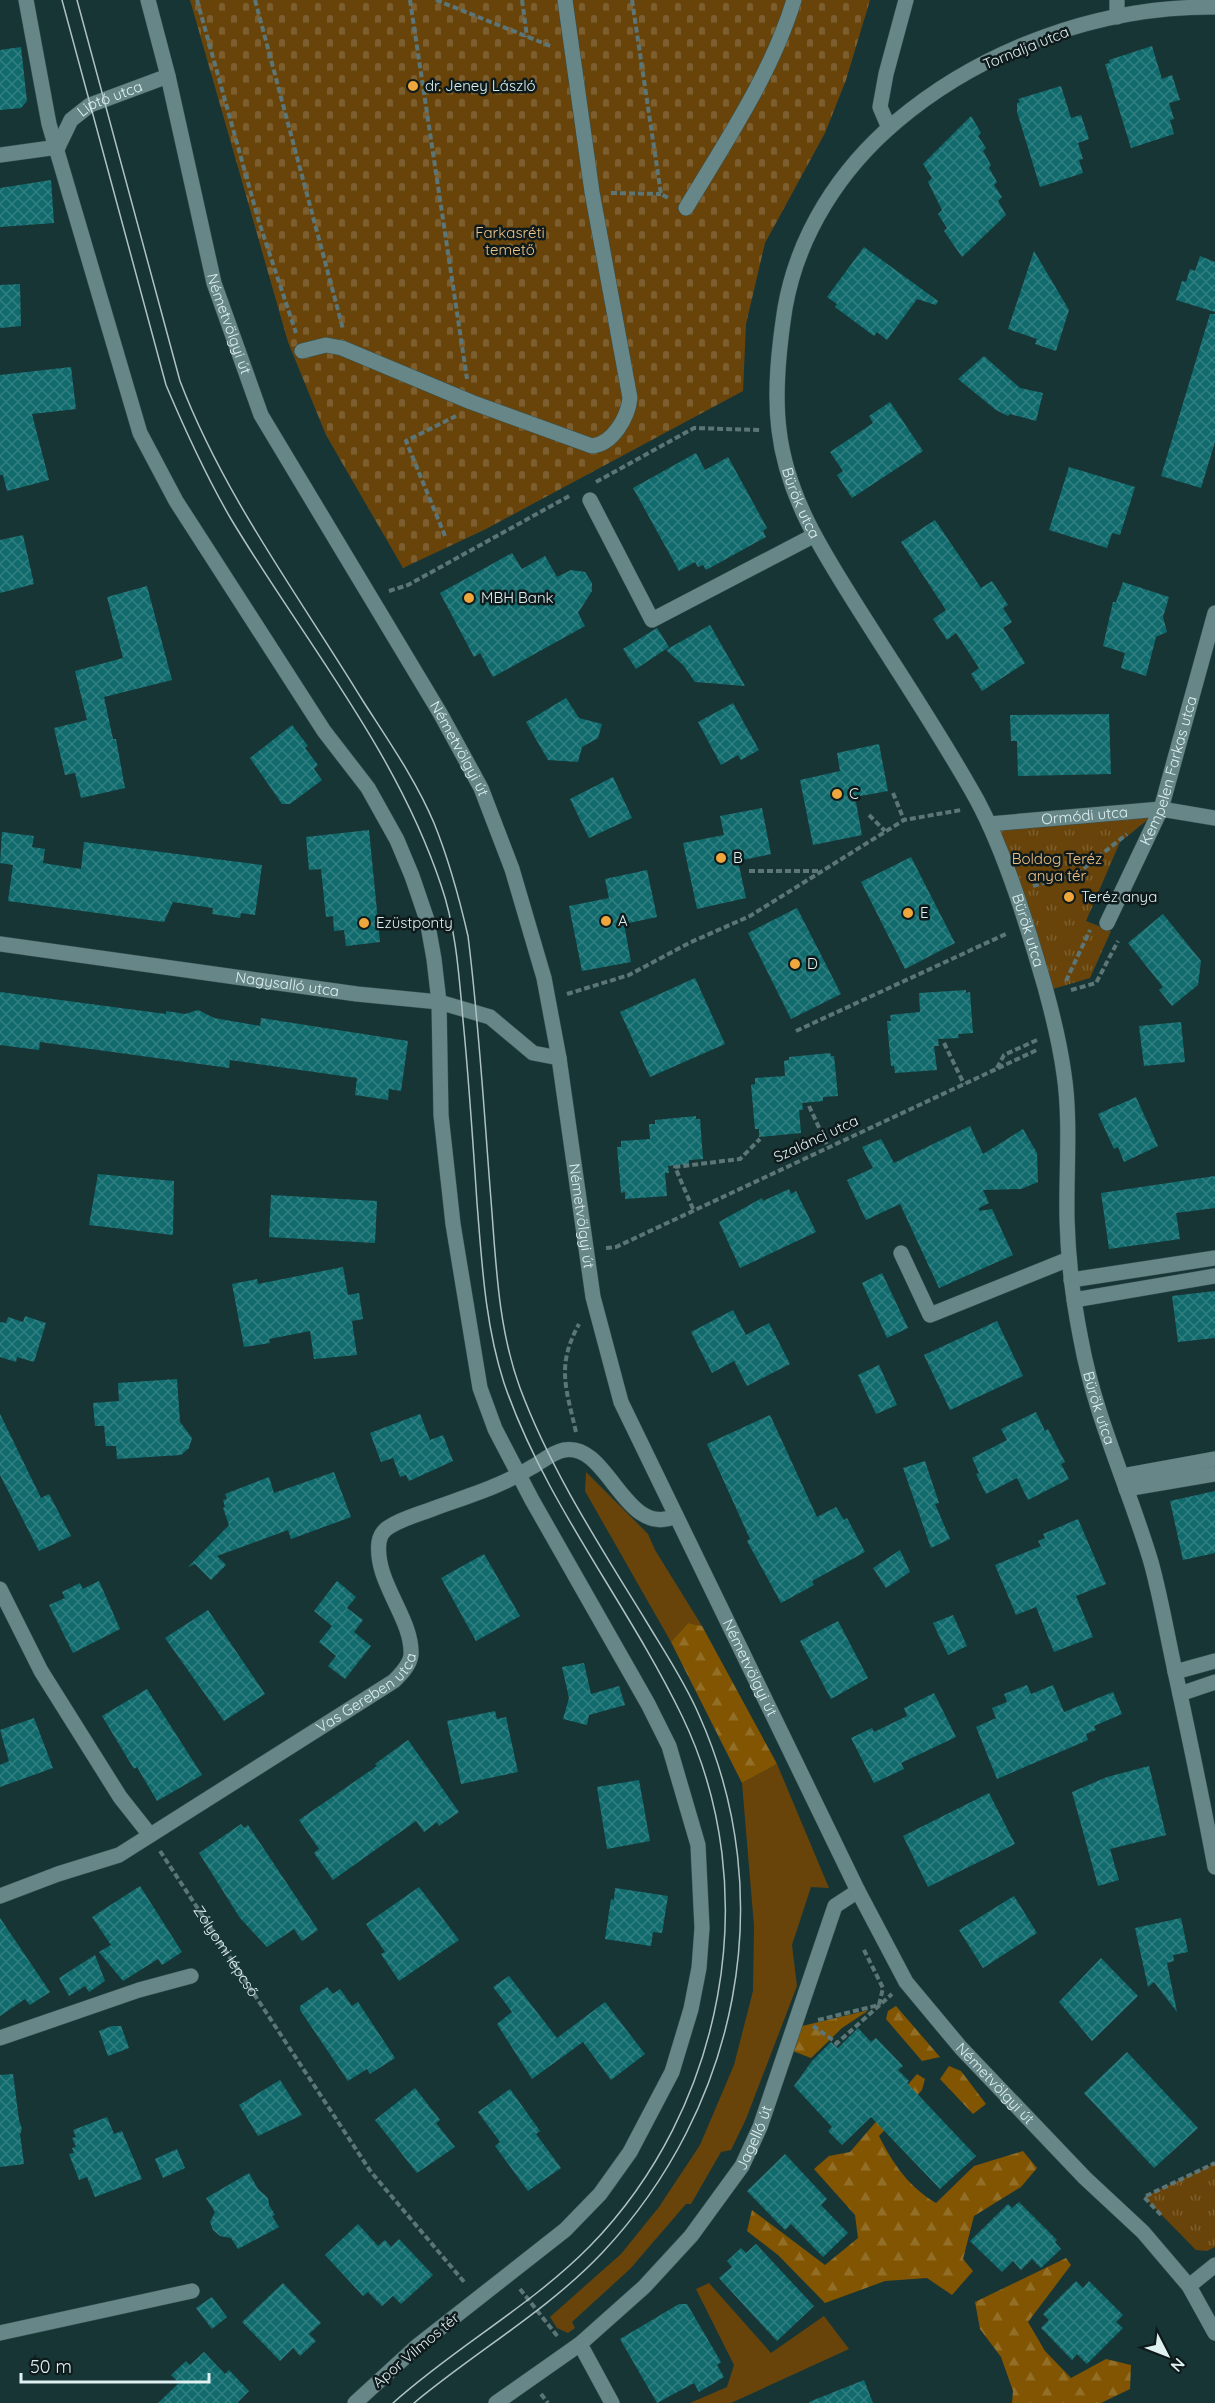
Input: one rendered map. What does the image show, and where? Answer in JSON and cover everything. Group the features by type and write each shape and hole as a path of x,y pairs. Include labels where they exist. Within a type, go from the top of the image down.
{"street":[{"path":"26,0 50,124 130,401 147,450 176,501 324,731 368,788 397,840 427,920 439,1002 441,1115 453,1224 480,1388 495,1429 519,1475 600,1624 648,1704 669,1746 698,1845 702,1928 699,1968 691,2009 672,2072 630,2152 600,2194 565,2230 510,2276 477,2298"},
{"name":"Németvölgyi út","path":"148,0 168,76 214,283 261,415 434,703 481,788 512,868 544,978 559,1058 593,1297 621,1402 858,1891 906,1982 961,2048 1085,2178 1143,2232 1189,2286 1215,2333"},
{"path":"302,351 326,345 342,348 471,402 592,446 602,445 608,441 629,411 630,398 592,192 565,0"},
{"path":"686,208 754,94 786,26 794,0"},
{"path":"889,128 880,106 906,0"},
{"path":"1117,0 1117,17"},
{"name":"Tornalja utca","path":"889,128 944,87 1011,51 1058,33 1117,17 1161,10 1215,7"},
{"name":"Liptó utca","path":"58,147 71,120 90,105 168,76"},
{"name":"Bürök utca","path":"889,128 857,159 821,211 799,253 788,290 779,364 779,430 786,469 813,536 989,824 1046,991 1065,1079 1069,1259 1088,1380 1151,1564 1215,1863"},
{"path":"0,155 58,147"},
{"path":"590,500 652,620 813,536"},
{"name":"Kempelen Farkas utca","path":"1107,923 1161,809 1215,613"},
{"name":"Ormódi utca","path":"989,824 1161,809 1215,818"},
{"name":"Nagysalló utca","path":"0,944 357,994 439,1002 490,1017 533,1053 559,1058"},
{"path":"901,1253 930,1316 1069,1259"},
{"path":"1071,1280 1215,1258"},
{"path":"1074,1300 1215,1276"},
{"name":"Vas Gereben utca","path":"0,1896 58,1874 119,1855 384,1687 403,1672 411,1657 409,1639 386,1583 379,1554 380,1540 384,1531 415,1514 519,1475 564,1450 579,1451"},
{"path":"579,1451 598,1466 646,1518 664,1521 676,1516"},
{"path":"1124,1483 1215,1459"},
{"path":"1124,1483 1215,1474"},
{"path":"0,1589 41,1671 120,1797 150,1835"},
{"path":"1175,1672 1215,1661"},
{"path":"1180,1694 1215,1682"},
{"name":"Jagelló út","path":"575,2348 644,2287 691,2236 742,2166 760,2127 835,1906 858,1891"},
{"path":"0,2038 140,1990 190,1976"},
{"path":"1189,2286 1215,2265"},
{"path":"0,2333 192,2291"},
{"name":"Apor Vilmos tér","path":"355,2403 416,2347 477,2298"},
{"path":"496,2403 575,2348 612,2403"}],"path":[{"path":"197,0 259,222 302,351"},
{"path":"255,0 343,325 342,348"},
{"path":"410,0 471,402 457,416 406,441 446,536"},
{"path":"436,0 553,47 572,50"},
{"path":"522,0 527,37"},
{"path":"632,0 661,194"},
{"path":"592,192 661,194 686,208"},
{"path":"893,793 904,820"},
{"path":"582,989 629,975 750,916 904,820 980,806"},
{"path":"869,815 885,831"},
{"path":"1030,887 1078,873 1133,829"},
{"path":"749,872 821,872"},
{"path":"1066,981 1096,918 1107,923"},
{"path":"796,1031 1009,932"},
{"path":"997,1068 1004,1055 1037,1040"},
{"path":"944,1043 964,1084"},
{"name":"Szalánci utca","path":"602,1248 616,1247 1038,1049"},
{"path":"809,1106 828,1147"},
{"path":"693,1209 675,1167 740,1159 760,1140"},
{"path":"579,1451 564,1367 567,1347 593,1297"},
{"name":"Zólyomi lépcső","path":"150,1835 371,2172 477,2298"},
{"path":"858,1940 883,1988 879,2005"},
{"path":"810,2024 836,2044 906,1982"},
{"path":"794,2025 879,2005"},
{"path":"1161,2215 1144,2198 1215,2163"},
{"path":"510,2276 575,2348"}],"green space":[{"name":"Farkasréti temető","path":"190,0 870,0 846,80 825,133 765,243 746,324 743,391 486,529 403,568 326,435 288,342"},
{"name":"Boldog Teréz anya tér","path":"1161,809 1120,842 1086,921 1111,931 1090,978 1046,991 989,824"},
{"path":"586,1472 648,1534 655,1550 702,1626 688,1623 671,1642 585,1491"},
{"path":"688,1623 702,1626 777,1764 742,1783 671,1642"},
{"path":"777,1764 829,1888 811,1887 792,1945 797,1986 746,2119 731,2150 721,2152 691,2204 686,2204 630,2269 572,2322 575,2328 568,2333 557,2328 550,2317 621,2254 659,2207 700,2145 734,2065 753,1991 754,1926 742,1783"},
{"path":"896,2006 940,2057 922,2061 886,2019 888,2011"},
{"path":"869,2010 842,2028 811,2058 790,2050 798,2027"},
{"path":"949,2066 961,2071 986,2104 973,2114 940,2079"},
{"path":"917,2074 925,2079 922,2090 879,2136 903,2174 926,2197 936,2203 974,2166 1023,2151 1037,2168 1021,2187 974,2216 963,2259 973,2271 952,2295 927,2278 885,2281 825,2303 778,2255 747,2231 752,2210 825,2265 858,2238 855,2215 814,2169 829,2156 850,2152"},
{"path":"1215,2163 1215,2247 1207,2251 1196,2250 1144,2197"},
{"path":"1066,2258 1071,2265 1028,2322 1045,2351 1071,2378 1106,2359 1131,2365 1130,2389 1101,2403 1012,2403 1013,2391 1001,2357 980,2329 975,2302"},
{"path":"709,2283 771,2353 824,2316 849,2349 731,2403 690,2403 727,2387 734,2365 696,2289"}],"building":[{"path":"1152,46 1162,79 1172,75 1180,100 1169,103 1174,119 1170,120 1174,134 1131,148 1105,64 1110,63 1109,60"},
{"path":"21,47 27,101 21,108 0,110 0,50"},
{"path":"1061,86 1071,118 1081,115 1089,139 1078,143 1083,159 1079,160 1083,173 1040,187 1017,112 1017,103 1020,102 1018,99"},
{"path":"971,116 981,133 978,136 986,148 983,151 997,182 994,185 1002,197 998,201 1006,215 962,257 944,231 947,228 938,214 942,210 928,182 932,178 923,164"},
{"path":"51,180 54,223 0,227 0,188"},
{"path":"864,247 938,301 936,305 917,299 887,340 877,332 874,336 835,307 837,304 827,297"},
{"path":"1034,251 1069,310 1056,351 1035,344 1037,339 1008,329"},
{"path":"1200,256 1215,262 1215,312 1176,300 1182,281 1186,282 1190,269 1195,271"},
{"path":"20,284 21,326 0,328 0,285"},
{"path":"1210,314 1215,314 1215,442 1201,488 1161,476"},
{"path":"984,356 1020,388 1043,393 1036,421 1010,414 1008,416 996,410 958,379"},
{"path":"71,367 76,409 32,414 49,480 7,491 3,475 0,475 0,375"},
{"path":"890,402 923,451 852,498 837,475 843,471 830,452 873,423 869,416"},
{"path":"696,453 705,470 728,457 767,528 763,531 766,537 706,570 703,565 698,567 695,562 679,571 633,488"},
{"path":"1069,467 1135,487 1120,535 1112,533 1107,548 1049,530"},
{"path":"935,520 981,588 992,581 1008,605 1003,608 1012,622 1003,628 1025,663 982,691 971,674 979,668 956,633 947,640 933,619 946,610 901,542"},
{"path":"23,535 34,584 0,593 0,540"},
{"path":"512,553 522,569 545,556 557,577 571,570 585,572 592,583 592,591 578,613 585,626 493,677 480,653 474,657 440,593"},
{"path":"1123,582 1169,597 1163,617 1167,632 1156,637 1146,676 1121,668 1125,653 1103,646 1113,602 1116,602"},
{"path":"147,586 172,680 104,697 113,739 116,739 125,788 81,798 75,773 65,775 54,728 87,720 75,671 123,658 107,597"},
{"path":"710,625 745,686 695,682 683,665 666,650"},
{"path":"657,628 669,647 636,669 623,649"},
{"path":"566,698 579,718 602,724 598,738 582,747 578,762 548,760 526,722"},
{"path":"733,703 759,750 741,760 738,755 721,765 698,722"},
{"path":"1109,714 1111,774 1018,776 1017,741 1011,741 1010,715"},
{"path":"292,725 308,746 305,748 318,765 314,769 322,780 290,804 282,804 250,758"},
{"name":"C","path":"879,744 888,791 855,797 862,835 813,845 800,780 840,771 837,753"},
{"path":"613,777 632,818 589,838 570,799"},
{"name":"B","path":"762,808 771,854 738,861 746,898 697,909 683,843 724,835 720,816"},
{"path":"369,830 380,942 346,946 344,930 334,931 333,916 326,917 321,869 309,870 306,837"},
{"path":"2,832 34,836 32,847 45,849 43,863 81,869 84,842 262,865 255,915 241,913 240,918 212,914 213,908 173,902 164,922 8,901 13,865 0,863"},
{"name":"E","path":"911,857 955,943 905,969 861,882"},
{"name":"A","path":"647,870 657,917 624,924 631,962 582,971 569,906 609,898 605,879"},
{"name":"D","path":"797,908 841,994 791,1019 748,933"},
{"path":"1163,914 1201,961 1198,985 1172,1006 1159,990 1163,987 1128,943"},
{"path":"695,978 725,1044 650,1077 620,1012"},
{"path":"966,990 966,993 970,992 973,1033 958,1034 959,1038 938,1039 939,1046 934,1046 937,1070 895,1073 894,1066 891,1066 887,1021 891,1021 890,1015 920,1012 919,993"},
{"path":"0,992 166,1014 166,1011 185,1014 198,1010 214,1018 260,1026 261,1018 408,1041 401,1091 389,1089 388,1100 355,1095 357,1078 230,1060 229,1068 40,1042 39,1050 0,1045"},
{"path":"1181,1022 1185,1062 1144,1066 1139,1026"},
{"path":"830,1053 834,1056 838,1096 823,1097 823,1101 802,1103 803,1110 799,1110 801,1133 759,1137 759,1129 755,1129 751,1085 755,1084 755,1078 785,1076 784,1061 789,1060 789,1057"},
{"path":"1136,1097 1158,1146 1124,1162 1118,1147 1114,1149 1098,1114"},
{"path":"696,1116 696,1119 700,1119 703,1159 689,1160 689,1164 668,1166 669,1173 665,1173 667,1196 625,1199 625,1192 621,1193 617,1147 621,1147 621,1141 650,1139 649,1124 655,1124 655,1120"},
{"path":"970,1126 983,1154 1023,1129 1037,1153 1038,1182 1021,1189 983,1190 989,1203 979,1208 979,1211 992,1209 1013,1255 939,1288 900,1204 866,1220 847,1180 873,1168 862,1147 881,1139 894,1163"},
{"path":"98,1174 174,1181 173,1235 89,1225"},
{"path":"1215,1176 1215,1208 1176,1213 1180,1239 1109,1249 1101,1193"},
{"path":"789,1189 791,1194 796,1191 816,1232 740,1268 719,1222 762,1198 763,1201"},
{"path":"271,1195 377,1201 375,1243 269,1237"},
{"path":"343,1267 348,1295 359,1293 363,1319 352,1321 357,1355 314,1359 310,1331 269,1339 270,1343 244,1347 232,1284 257,1279 258,1284"},
{"path":"882,1273 908,1328 887,1338 862,1283"},
{"path":"1215,1291 1215,1338 1178,1342 1172,1296"},
{"path":"733,1310 746,1335 769,1323 790,1364 747,1386 734,1361 712,1373 691,1332"},
{"path":"25,1316 46,1323 34,1362 17,1357 16,1362 0,1357 0,1322 6,1323 8,1317 23,1322"},
{"path":"997,1321 1023,1376 950,1410 924,1355"},
{"path":"879,1365 897,1405 876,1414 858,1375"},
{"path":"177,1379 180,1422 192,1438 189,1448 181,1455 117,1459 116,1446 106,1446 104,1426 95,1426 93,1403 119,1401 118,1383"},
{"path":"1036,1412 1045,1431 1048,1429 1065,1462 1061,1464 1069,1479 1028,1500 1017,1478 986,1494 976,1474 979,1473 972,1458 1007,1440 1001,1429"},
{"path":"0,1414 41,1498 49,1494 71,1536 39,1551 0,1475"},
{"path":"420,1414 430,1440 443,1435 453,1461 409,1481 406,1475 400,1477 393,1458 381,1462 370,1433"},
{"path":"770,1415 817,1517 836,1507 844,1520 847,1518 865,1552 812,1581 814,1585 781,1603 747,1541 750,1539 707,1444"},
{"path":"925,1461 939,1503 935,1504 950,1539 931,1548 903,1468"},
{"path":"334,1472 351,1517 291,1539 288,1530 217,1556 226,1565 211,1580 195,1564 188,1567 229,1525 223,1508 225,1507 223,1500 227,1499 225,1494 269,1477 274,1493"},
{"path":"1215,1491 1215,1553 1183,1560 1170,1501"},
{"path":"1078,1519 1106,1584 1076,1596 1093,1637 1054,1652 1036,1607 1016,1615 995,1565 1041,1546 1038,1541 1045,1538 1043,1534"},
{"path":"900,1550 910,1572 886,1588 873,1568"},
{"path":"484,1554 520,1616 476,1641 441,1578"},
{"path":"99,1581 120,1629 73,1653 49,1605 65,1598 62,1592 80,1583 83,1589"},
{"path":"337,1581 356,1597 347,1608 363,1620 354,1632 371,1646 345,1679 328,1666 336,1656 319,1642 332,1626 314,1611"},
{"path":"208,1610 265,1694 224,1721 165,1638"},
{"path":"953,1615 967,1646 948,1655 933,1623"},
{"path":"838,1621 868,1678 831,1699 800,1641"},
{"path":"584,1663 591,1694 619,1686 625,1705 589,1715 587,1725 563,1719 569,1698 562,1667"},
{"path":"1027,1685 1031,1694 1053,1685 1064,1712 1113,1692 1122,1714 1094,1726 1096,1730 1086,1734 1088,1740 997,1779 976,1727 996,1718 992,1708 1007,1702 1004,1694"},
{"path":"147,1689 202,1775 157,1801 137,1767 134,1769 102,1716"},
{"path":"934,1693 956,1737 901,1763 904,1769 874,1783 851,1738 872,1728 874,1732 907,1716 904,1708"},
{"path":"495,1711 497,1719 506,1717 518,1772 461,1784 447,1721"},
{"path":"34,1718 53,1768 0,1787 0,1765 9,1761 0,1730"},
{"path":"408,1740 459,1812 439,1826 437,1822 424,1832 416,1821 333,1880 314,1853 319,1849 299,1820 377,1766 375,1764"},
{"path":"1149,1766 1166,1835 1110,1849 1119,1880 1098,1886 1072,1792 1107,1777"},
{"path":"639,1780 650,1841 607,1849 597,1787"},
{"path":"989,1793 1015,1844 928,1887 903,1836"},
{"path":"241,1824 244,1828 248,1825 318,1930 302,1941 294,1929 267,1947 240,1918 199,1853"},
{"path":"140,1886 182,1952 162,1965 158,1959 123,1981 99,1952 111,1945 92,1917"},
{"path":"419,1887 459,1940 399,1981 381,1954 385,1952 366,1924"},
{"path":"615,1888 668,1896 662,1933 653,1932 651,1946 605,1939 611,1899 614,1900"},
{"path":"1014,1896 1037,1933 983,1968 959,1930"},
{"path":"0,1918 50,1992 30,2005 25,1999 0,2016"},
{"path":"1181,1918 1188,1952 1173,1955 1174,1961 1167,1963 1177,2012 1154,1982 1148,1987 1135,1928"},
{"path":"95,1955 105,1981 89,1992 85,1986 69,1996 59,1978"},
{"path":"1101,1958 1138,1996 1092,2041 1059,2002"},
{"path":"509,1976 557,2038 605,2002 645,2054 611,2080 583,2042 532,2079 497,2024 512,2012 493,1987"},
{"path":"327,1987 333,1994 340,1989 352,2006 358,2002 395,2058 370,2074 367,2069 348,2081 300,2010 300,2006"},
{"path":"112,2026 121,2026 129,2048 108,2056 99,2031"},
{"path":"858,2028 871,2042 876,2038 903,2066 898,2070 909,2081 907,2083 976,2156 940,2189 871,2117 842,2145 828,2131 832,2127 794,2086 812,2061 831,2042 838,2048"},
{"path":"1127,2052 1198,2128 1154,2168 1084,2093"},
{"path":"13,2074 22,2129 20,2134 24,2164 0,2167 0,2075"},
{"path":"280,2080 302,2115 258,2136 239,2105"},
{"path":"415,2088 440,2120 436,2123 455,2147 417,2173 375,2120"},
{"path":"510,2089 540,2131 536,2134 561,2168 528,2191 495,2146 500,2142 478,2112"},
{"path":"107,2117 114,2134 122,2131 142,2179 95,2197 87,2177 79,2180 69,2154 74,2153 72,2148 76,2147 72,2138 76,2137 73,2130"},
{"path":"177,2149 185,2168 163,2178 155,2159"},
{"path":"785,2154 827,2199 821,2205 848,2233 823,2257 791,2224 785,2230 747,2191"},
{"path":"249,2173 258,2189 268,2198 275,2215 272,2216 279,2227 238,2249 231,2238 220,2236 213,2230 210,2222 215,2212 206,2198"},
{"path":"1019,2202 1057,2240 1055,2242 1061,2249 1041,2268 1032,2259 1021,2270 1013,2261 1002,2272 970,2241 1008,2204 1012,2208"},
{"path":"358,2224 378,2246 385,2240 391,2247 399,2239 433,2275 401,2304 393,2296 382,2306 368,2292 363,2296 325,2255"},
{"path":"756,2244 814,2306 777,2341 719,2278 732,2267 727,2261 741,2248 746,2253"},
{"path":"1076,2281 1083,2288 1089,2281 1123,2315 1116,2322 1123,2328 1087,2364 1077,2354 1072,2360 1041,2328 1049,2320 1043,2314"},
{"path":"283,2283 321,2323 309,2334 316,2341 300,2356 293,2348 280,2361 242,2322"},
{"path":"212,2297 227,2317 212,2329 196,2308"},
{"path":"679,2304 687,2304 721,2362 717,2365 724,2377 699,2392 694,2383 657,2403 620,2339"},
{"path":"204,2352 225,2374 229,2370 249,2391 237,2403 158,2403 179,2383 171,2375 186,2361 190,2365"},
{"path":"864,2380 873,2403 809,2403 809,2402"}],"tram line":[{"path":"62,0 166,385 173,402 204,470 231,519 374,742 422,835 441,885 450,918 458,969 485,1294 492,1339 504,1383 541,1470 637,1633 682,1716 708,1783 722,1853 725,1924 718,1995 700,2064 673,2130 636,2191 590,2246 543,2288 442,2363 393,2403"},
{"path":"77,0 180,381 198,423 218,465 264,545 410,776 427,807 444,851 468,936 502,1319 513,1365 532,1419 561,1478 674,1667 699,1715 724,1785 738,1856 740,1927 732,1998 714,2067 686,2134 649,2196 602,2253 581,2274 534,2313 414,2403"}],"place":[{"name":"dr. Jeney László","path":"413,86"},
{"name":"MBH Bank","path":"469,598"},
{"name":"C","path":"837,794"},
{"name":"B","path":"721,858"},
{"name":"Teréz anya","path":"1069,897"},
{"name":"E","path":"908,913"},
{"name":"A","path":"606,921"},
{"name":"Ezüstponty","path":"364,923"},
{"name":"D","path":"795,964"}]}
